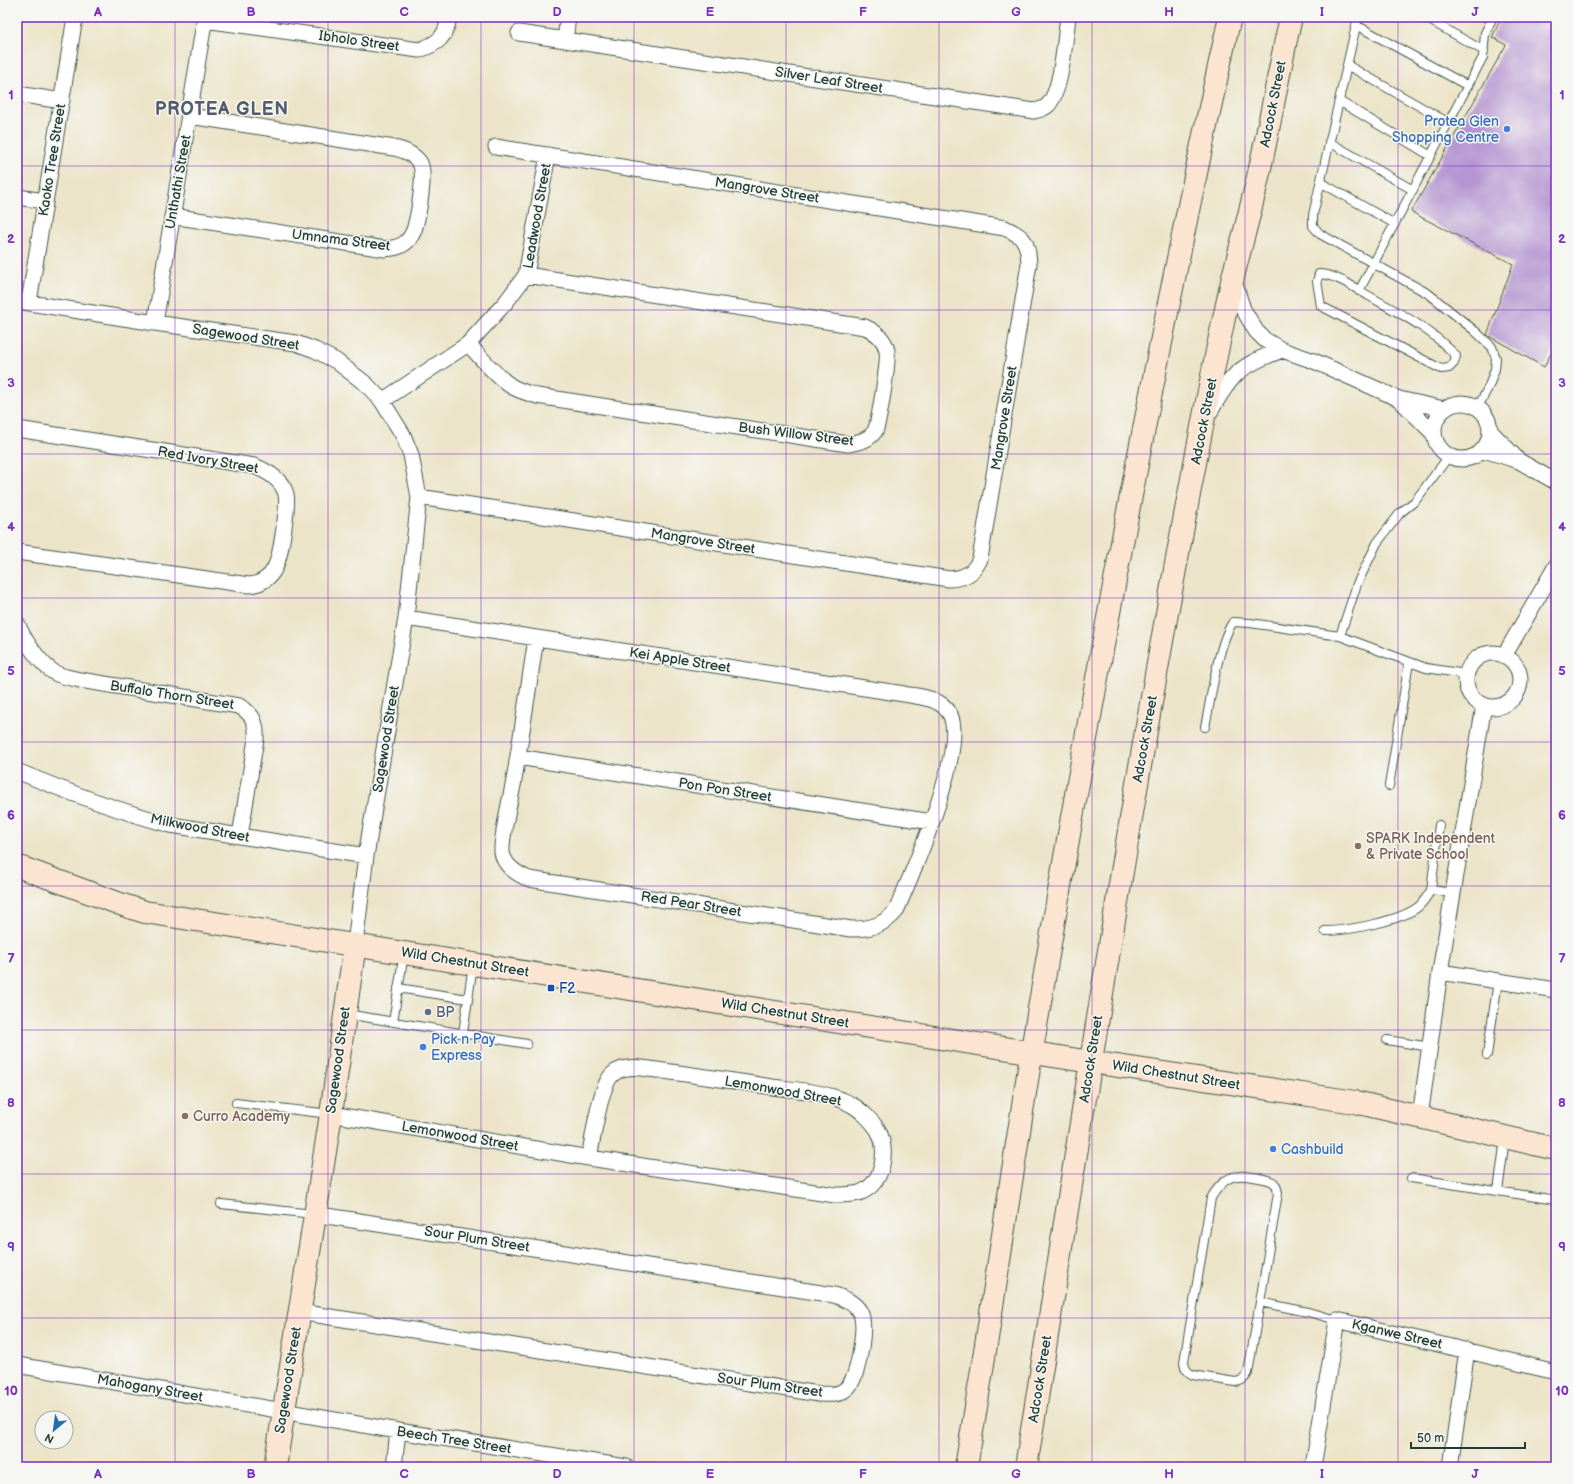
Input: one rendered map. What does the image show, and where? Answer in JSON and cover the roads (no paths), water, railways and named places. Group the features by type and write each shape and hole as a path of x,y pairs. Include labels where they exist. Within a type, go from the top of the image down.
{"main road":[{"path":"966,1467 1032,1052 1091,707 1128,506 1188,207 1230,17"},
{"name":"Adcock Street","path":"1026,1467 1139,768 1203,426 1233,278 1259,176 1291,17"},
{"name":"Wild Chestnut Street","path":"17,866 145,912 355,944 1091,1062 1355,1102 1556,1149"},
{"name":"Sagewood Street","path":"275,1467 282,1411 331,1114 355,944"}],"street":[{"name":"Kaoko Tree Street","path":"23,302 45,201 75,17"},
{"name":"Ibholo Street","path":"205,18 419,50 436,43 443,35 447,27 448,17"},
{"path":"565,40 568,17"},
{"name":"Silver Leaf Street","path":"519,33 1034,111 1042,109 1053,98 1058,82 1068,17"},
{"name":"Unthathi Street","path":"155,323 205,18"},
{"path":"17,94 62,100"},
{"name":"Umnama Street","path":"172,216 384,248 396,248 404,244 414,232 416,224 423,179 422,171 420,163 404,151 394,148 190,116"},
{"name":"Mangrove Street","path":"419,498 949,579 960,578 969,574 976,568 980,559 1029,264 1026,242 1022,237 1005,228 496,147"},
{"name":"Leadwood Street","path":"382,401 468,344 506,302 526,275 548,155"},
{"path":"17,197 45,201"},
{"name":"Bush Willow Street","path":"468,344 501,378 511,386 523,392 537,396 848,444 862,442 875,430 887,363 887,351 881,338 875,331 865,327 526,275"},
{"path":"1233,278 1243,309 1256,331 1265,340 1282,350 1314,361 1399,399 1444,409"},
{"name":"Sagewood Street","path":"23,302 296,343 315,350 351,371 382,401 403,435 411,455 419,498 406,618 366,856 355,944"},
{"path":"1203,426 1223,389 1232,377 1248,364 1282,350"},
{"path":"1399,399 1434,434"},
{"path":"1460,402 1470,403 1478,407 1485,414 1488,419 1491,432 1484,450 1476,456 1467,459 1458,459 1449,456 1442,450 1436,443 1434,434 1436,420 1444,409 1451,404 1460,402"},
{"name":"Red Ivory Street","path":"17,429 254,466 269,473 281,484 286,493 287,507 280,557 276,567 268,578 259,585 249,586 17,552"},
{"path":"1491,432 1519,461"},
{"path":"1484,450 1519,461 1556,482"},
{"path":"1504,656 1556,566"},
{"name":"Kei Apple Street","path":"406,618 904,694 935,700 950,712"},
{"name":"Buffalo Thorn Street","path":"17,623 38,657 48,668 56,673 80,680 239,706 246,710 253,718 257,727 240,836"},
{"name":"Red Pear Street","path":"536,638 502,852 504,859 512,870 520,876 529,879 843,928 864,929 875,926 888,920 896,910 932,822 944,788 954,736 950,712"},
{"path":"1482,654 1500,654 1515,664 1519,672 1520,681 1518,690 1506,703 1497,706 1488,706 1473,698 1468,691 1466,674 1469,666 1482,654"},
{"path":"1420,1117 1440,972 1484,705"},
{"name":"Pon Pon Street","path":"518,757 932,822"},
{"name":"Milkwood Street","path":"17,771 50,785 152,820 171,825 366,856"},
{"path":"1440,972 1556,990"},
{"name":"Lemonwood Street","path":"331,1114 590,1158 835,1195 850,1195 860,1192 870,1186 878,1176 882,1163 883,1149 878,1130 866,1115 852,1105 839,1099 796,1090 629,1067 612,1074 606,1081 602,1093 590,1158"},
{"name":"Sour Plum Street","path":"299,1312 827,1394 842,1392 853,1380 862,1335 863,1322 861,1313 851,1302 834,1295 314,1214"},
{"name":"Kganwe Street","path":"1313,1467 1337,1320 1556,1372"},
{"path":"1450,1467 1467,1350"},
{"name":"Mahogany Street","path":"17,1365 282,1411"},
{"name":"Beech Tree Street","path":"282,1411 398,1432 626,1467"},
{"path":"394,1467 398,1432"}],"lane":[{"path":"1424,17 1484,50"},
{"path":"1360,291 1483,57 1485,33 1493,17"},
{"path":"1468,86 1357,21 1312,215 1313,226 1320,234 1429,294 1476,331 1492,347 1496,358 1495,369 1489,386 1478,407"},
{"path":"1347,65 1448,123"},
{"path":"1339,101 1431,156"},
{"path":"1329,142 1413,190"},
{"path":"1320,182 1395,224"},
{"path":"1319,274 1336,278 1360,291 1405,316 1447,345 1456,356 1454,363 1449,368 1441,369 1321,306 1317,281 1319,274"},
{"path":"1340,636 1357,584 1377,543 1400,513 1415,501 1449,456"},
{"path":"1205,727 1220,655 1227,631 1234,622 1340,636 1426,668 1466,674"},
{"path":"1389,786 1409,662"},
{"path":"1325,931 1354,929 1401,915 1417,907 1426,899 1431,890 1439,825"},
{"path":"1431,890 1453,893"},
{"path":"393,1022 404,952"},
{"path":"463,1034 473,963"},
{"path":"1487,1055 1498,981"},
{"path":"398,988 468,999"},
{"path":"345,1014 527,1044"},
{"path":"1387,1040 1430,1047"},
{"path":"236,1103 331,1114"},
{"path":"1498,1191 1505,1137"},
{"path":"1239,1176 1268,1180 1274,1182 1277,1187 1278,1193 1260,1302 1248,1372 1245,1378 1235,1382 1188,1373 1184,1362 1211,1198 1217,1188 1228,1180 1239,1176"},
{"path":"1411,1178 1556,1200"},
{"path":"221,1204 314,1214"},
{"path":"1260,1302 1337,1320"}],"place":[{"name":"Protea Glen Shopping Centre","path":"1507,129"},
{"name":"SPARK Independent & Private School","path":"1358,846"},
{"name":"F2","path":"551,988"},
{"name":"BP","path":"428,1012"},
{"name":"Pick n Pay Express","path":"423,1047"},
{"name":"Curro Academy","path":"185,1116"},
{"name":"Cashbuild","path":"1273,1149"}],"district":[{"name":"PROTEA GLEN","path":"222,109"}]}
